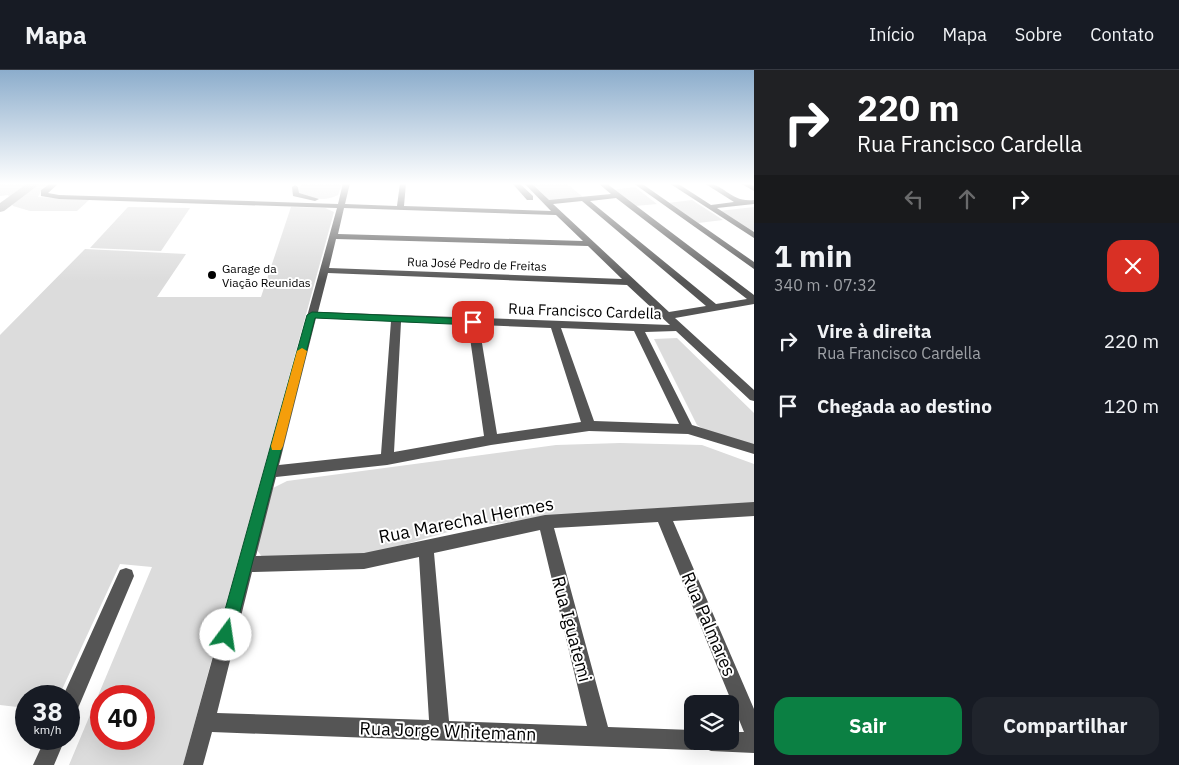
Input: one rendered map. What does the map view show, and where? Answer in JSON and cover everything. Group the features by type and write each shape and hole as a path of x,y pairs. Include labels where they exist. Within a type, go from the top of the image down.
{"street":[{"path":"192,765 338,215"},
{"path":"560,215 754,397"},
{"path":"604,215 714,308"},
{"path":"643,215 754,300"},
{"path":"682,215 754,266"},
{"path":"724,215 752,233"},
{"path":"333,236 590,244"},
{"name":"Rua José Pedro de Freitas","path":"323,270 630,282"},
{"path":"666,316 754,300"},
{"name":"Rua Francisco Cardella","path":"312,315 638,328 678,327"},
{"path":"387,459 396,318"},
{"path":"473,322 492,440"},
{"path":"555,325 590,426"},
{"path":"638,328 688,429"},
{"path":"270,472 387,459 492,440 590,426 688,429 754,449"},
{"name":"Rua Marechal Hermes","path":"245,564 364,561 545,522 754,509"},
{"name":"Rua Palmares","path":"663,516 754,732"},
{"name":"Rua Iguatemi","path":"545,522 600,736"},
{"path":"426,548 440,732"},
{"path":"78,685 126,576"},
{"name":"Rua Jorge Whitemann","path":"204,722 684,740"},
{"path":"739,742 754,743"},
{"path":"43,765 49,750"}],"shaded area":[{"path":"120,215 185,215 161,251 90,248"},
{"path":"288,215 333,215 183,765 69,765 75,750 80,750 80,739 90,715 90,750 155,750 155,685 103,685 152,567 120,564 64,685 15,685 15,707 0,705 0,335 85,249 186,254 157,297 261,297"},
{"path":"687,215 716,215 723,220 698,223"},
{"path":"726,215 754,215 754,230 750,231"},
{"path":"677,338 754,413 754,447 712,434 697,425 654,339"},
{"path":"620,443 702,445 754,464 754,504 671,507 469,526 357,558 263,558 256,549 273,488 287,481 556,445"}],"slow traffic":[{"path":"277,446 302,351"}],"place":[{"name":"Garage da Viação Reunidas","path":"212,275"}],"route":[{"path":"226,635 312,315 473,322"}]}
